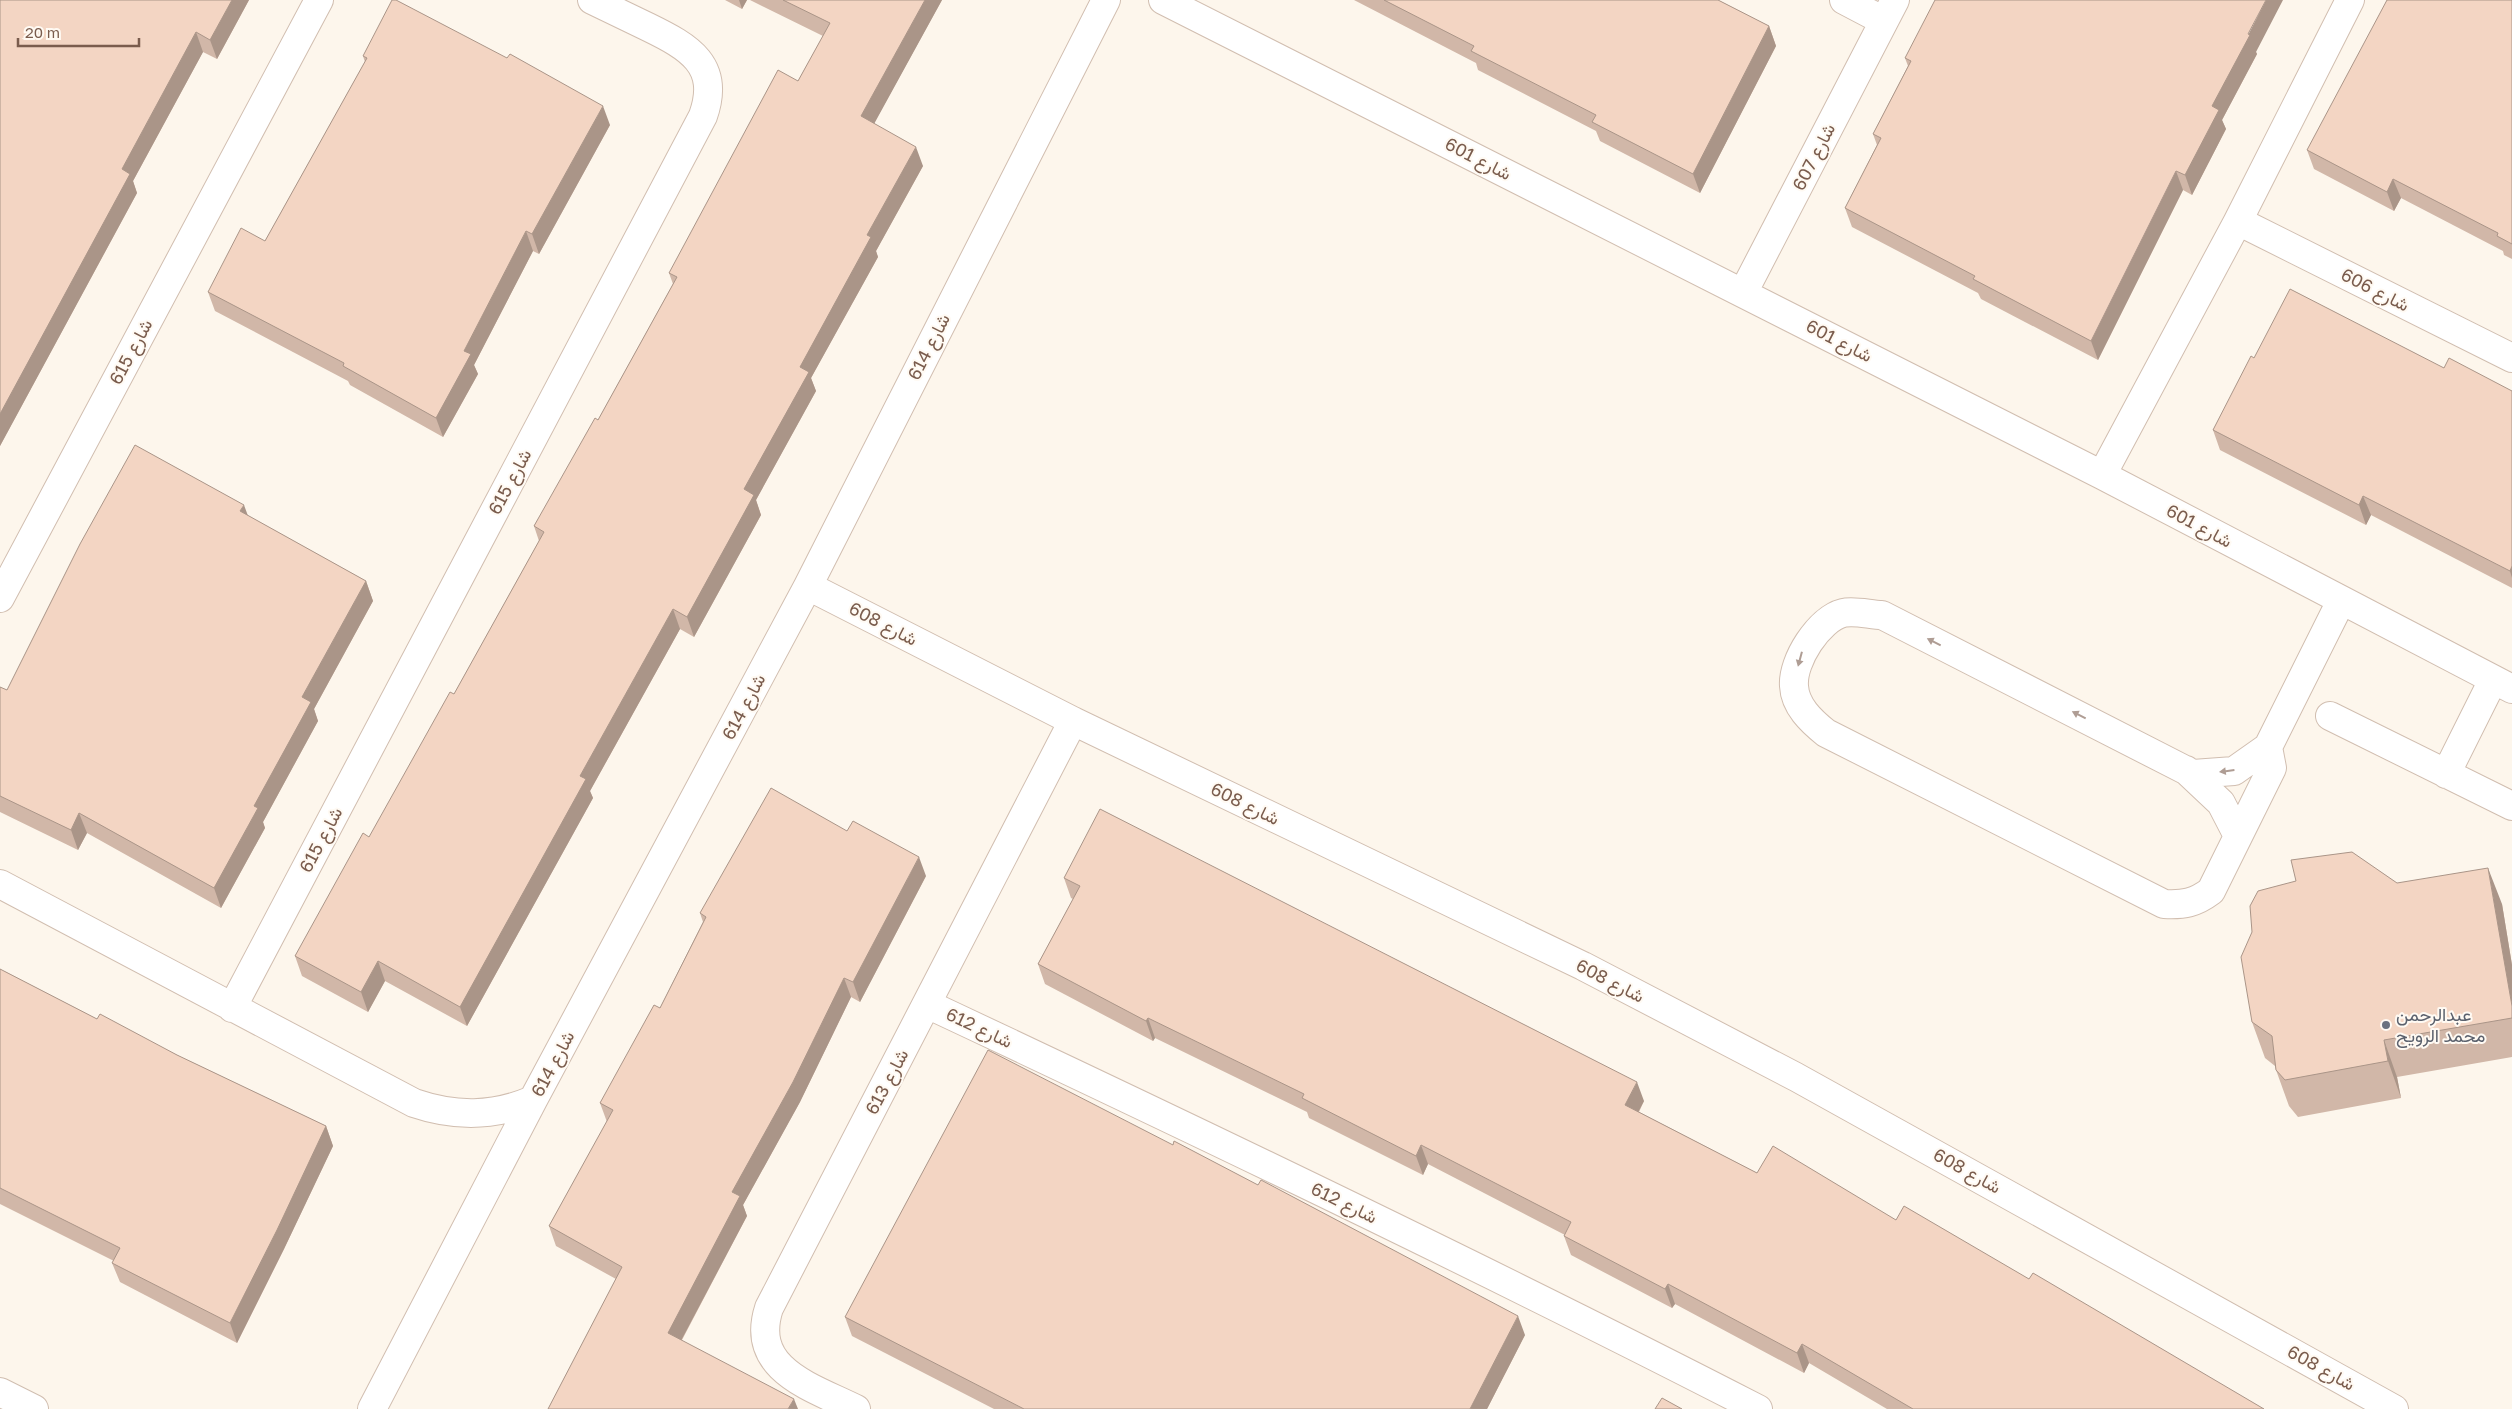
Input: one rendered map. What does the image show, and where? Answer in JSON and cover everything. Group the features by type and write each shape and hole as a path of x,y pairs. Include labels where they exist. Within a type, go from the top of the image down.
{"street":[{"name":"شارع 615","path":"0,598 319,0"},
{"name":"شارع 615","path":"232,1008 706,110 709,88 706,74 699,59 687,48 592,0"},
{"name":"شارع 614","path":"372,1409 533,1100 808,586 1106,0"},
{"name":"شارع 601","path":"1163,0 2102,475 2503,684"},
{"name":"شارع 607","path":"1743,293 1889,11 1844,0"},
{"path":"2102,475 2238,221 2350,0"},
{"name":"شارع 606","path":"2238,221 2512,358"},
{"name":"شارع 608","path":"808,586 1073,721 1583,966 1770,1064 2007,1193 2394,1409"},
{"path":"2268,747 2272,768 2211,891 2196,902 2182,905 2164,904 1826,732 1814,723 1799,705 1794,685 1802,651 1818,629 1843,613 1882,615 2194,774 2234,771 2268,747 2341,601"},
{"path":"2446,774 2503,684"},
{"path":"2330,716 2512,806"},
{"name":"شارع 613","path":"856,1409 787,1373 769,1352 765,1337 765,1322 769,1308 1073,721"},
{"path":"2186,770 2221,803 2238,836"},
{"path":"0,884 395,1094 434,1110 474,1114 494,1113 533,1100"},
{"name":"شارع 612","path":"927,1004 1350,1205 1758,1409"},
{"path":"0,1392 34,1409"}],"building":[{"path":"0,0 232,0 210,40 196,32 122,169 130,174 0,414"},
{"path":"392,0 396,0 507,58 510,54 603,106 532,234 526,231 464,351 471,354 436,418 343,366 344,363 208,292 241,228 265,241 367,58 363,56"},
{"path":"783,0 925,0 861,116 916,147 867,235 871,237 800,367 809,372 744,489 754,495 687,617 673,609 580,776 586,779 460,1007 378,961 361,992 295,956 363,833 369,837 450,692 454,694 544,532 534,526 595,418 598,420 677,277 669,273 778,70 798,81 830,23"},
{"path":"1384,0 1718,0 1769,26 1693,174 1592,122 1596,115 1471,51 1474,46"},
{"path":"1935,0 2266,0 2248,34 2250,35 2212,106 2219,110 2185,175 2176,171 2091,341 1973,279 1975,276 1845,208 1881,138 1873,134 1911,61 1905,58"},
{"path":"2387,0 2512,0 2512,244 2497,236 2498,233 2393,179 2387,192 2307,150"},
{"path":"2290,289 2444,368 2449,358 2512,391 2512,566 2510,571 2363,496 2359,505 2213,430 2251,356 2254,358"},
{"path":"135,445 244,505 240,511 366,581 302,697 311,702 254,806 258,808 214,888 79,813 71,830 0,796 0,687 7,690 80,544"},
{"path":"771,788 847,831 853,821 919,857 853,982 844,978 793,1082 732,1192 740,1196 668,1333 794,1399 788,1409 548,1409 622,1267 549,1226 613,1110 600,1103 654,1005 660,1008 706,917 700,913"},
{"path":"1100,809 1637,1082 1625,1105 1757,1173 1773,1146 1896,1220 1904,1206 2029,1279 2033,1273 2264,1409 1913,1409 1802,1344 1797,1353 1668,1284 1665,1289 1564,1236 1571,1222 1421,1145 1416,1156 1302,1098 1304,1094 1148,1018 1146,1021 1038,964 1080,886 1064,878"},
{"name":"عبدالرحمن محمد الرويح","path":"2352,852 2397,883 2488,868 2512,1006 2512,1018 2384,1040 2388,1061 2285,1080 2276,1070 2272,1036 2252,1022 2241,957 2252,932 2250,906 2258,891 2296,881 2291,860"},
{"path":"0,969 97,1019 100,1014 177,1055 326,1126 277,1230 230,1323 112,1263 120,1248 0,1188"},
{"path":"988,1050 1173,1145 1174,1141 1258,1185 1261,1180 1518,1316 1470,1409 1024,1409 845,1317"},
{"path":"1662,1398 1682,1409 1655,1409"}],"place":[{"name":"عبدالرحمن محمد الرويح","path":"2386,1025"}]}
